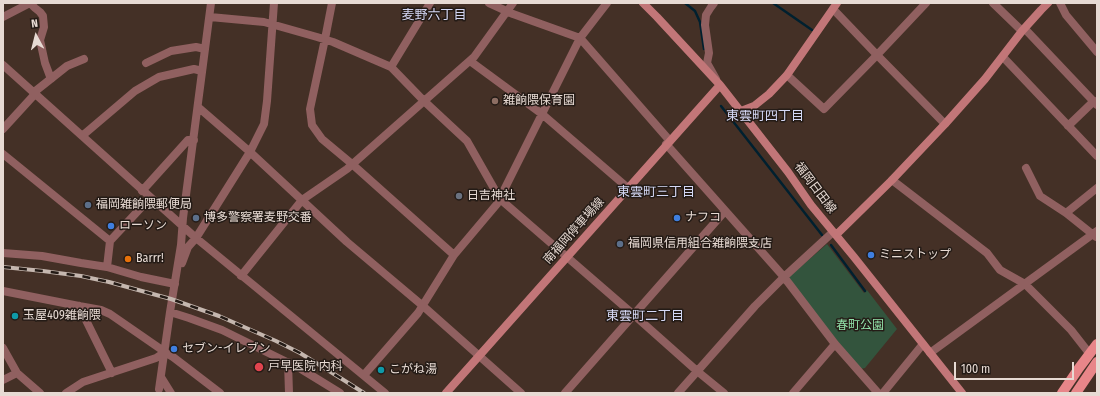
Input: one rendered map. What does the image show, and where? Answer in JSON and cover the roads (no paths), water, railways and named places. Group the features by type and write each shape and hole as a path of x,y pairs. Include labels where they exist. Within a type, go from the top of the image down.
{"main road":[{"name":"福岡日田線","path":"643,3 720,85 811,205 962,393"},
{"path":"835,233 892,180 945,124 985,79 1024,30 1048,3"},
{"path":"741,111 754,106 769,94 787,75 835,6"},
{"name":"南福岡停車場線","path":"446,393 720,85"},
{"path":"1062,393 1089,353 1097,344"},
{"path":"1076,393 1096,365"}],"street":[{"path":"3,17 30,3 40,12 43,16 44,27 40,40 51,79"},
{"path":"159,389 181,246 183,218 211,3"},
{"path":"174,284 188,247 196,238 250,152 265,120 274,3"},
{"path":"332,3 310,109 312,125 322,139 454,255"},
{"path":"391,67 430,3"},
{"path":"489,3 580,38 725,211 784,277 835,344 878,393"},
{"path":"241,276 302,200 352,164 470,61 513,3"},
{"path":"364,376 418,313 454,255 498,204 580,38 607,3"},
{"path":"714,3 706,15 705,25 709,52 708,63 720,85"},
{"path":"787,75 824,109 926,3"},
{"path":"993,3 1024,30 1095,103 1068,126"},
{"path":"1060,3 1066,15 1097,52"},
{"path":"835,6 876,55 945,124"},
{"path":"210,17 264,22 325,39 391,67 466,141 500,199 724,393"},
{"path":"146,62 171,51 196,47 205,48"},
{"path":"1003,57 1097,156"},
{"path":"3,129 34,94 51,79 67,66 84,59"},
{"path":"470,61 542,114 628,188"},
{"path":"3,66 196,238 385,393"},
{"path":"82,136 135,91 159,77 194,69 202,71"},
{"path":"198,107 250,152 347,242 423,306 521,393"},
{"path":"142,191 188,140 194,140"},
{"path":"3,154 110,241"},
{"path":"930,353 1096,234 1040,196 1026,168"},
{"path":"892,180 987,253 1000,270 1025,284 1071,330 1089,353"},
{"path":"1066,213 1097,188"},
{"path":"108,267 110,241 150,198"},
{"path":"565,393 725,211"},
{"path":"678,393 755,306 784,277 835,233"},
{"path":"3,253 42,256 108,267 141,277 174,284"},
{"path":"3,291 101,310 110,314 173,357 220,393"},
{"path":"79,306 112,373"},
{"path":"170,312 222,330 288,362 340,393"},
{"path":"792,393 835,344"},
{"path":"883,393 923,344"},
{"path":"3,348 17,373 40,393"},
{"path":"66,393 82,382 156,358 165,352"},
{"path":"288,362 289,393"},
{"path":"3,380 17,373"},
{"path":"161,377 171,393"}],"waterway":[{"path":"685,3 695,11 700,22 704,49"},
{"path":"773,3 812,30"},
{"path":"721,106 822,235"},
{"path":"831,245 865,291"}],"railway":[{"path":"3,267 81,276 171,299 219,316 276,341 300,353 364,393"}],"place":[{"name":"雑餉隈保育園","path":"495,101"},
{"name":"日吉神社","path":"459,196"},
{"name":"福岡雑餉隈郵便局","path":"88,205"},
{"name":"博多警察署麦野交番","path":"196,218"},
{"name":"ナフコ","path":"677,218"},
{"name":"ローソン","path":"111,226"},
{"name":"福岡県信用組合雑餉隈支店","path":"620,244"},
{"name":"ミニストップ","path":"871,255"},
{"name":"Barrr!","path":"128,259"},
{"name":"玉屋409雑餉隈","path":"15,316"},
{"name":"セブン-イレブン","path":"174,349"},
{"name":"戸早医院 内科","path":"259,367"},
{"name":"こがね湯","path":"381,370"}],"district":[{"name":"麦野六丁目","path":"434,15"},
{"name":"東雲町四丁目","path":"765,116"},
{"name":"東雲町三丁目","path":"656,192"},
{"name":"東雲町二丁目","path":"645,316"}],"park label":[{"name":"春町公園","path":"860,326"}]}
